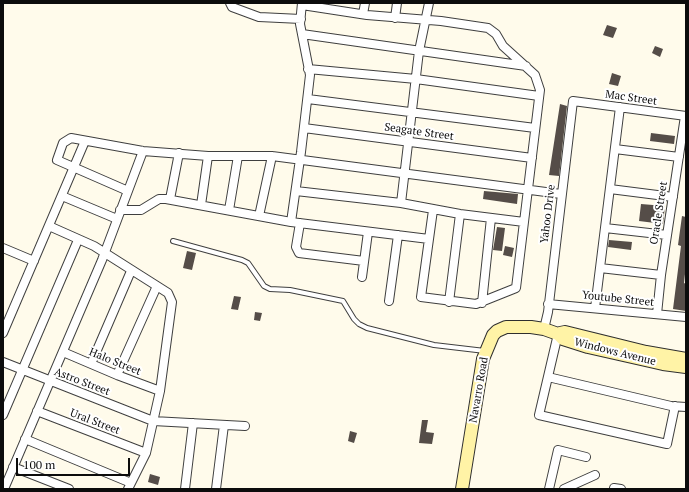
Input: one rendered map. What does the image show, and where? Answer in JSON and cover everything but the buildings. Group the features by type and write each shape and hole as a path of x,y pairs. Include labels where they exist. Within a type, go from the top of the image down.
{"street":[{"path":"230,3 232,7 259,17 301,20"},
{"path":"363,14 365,3"},
{"path":"395,18 397,3"},
{"path":"401,203 419,51 428,3"},
{"path":"364,261 299,253 296,247 296,191 308,99 308,69 301,20 302,4 335,6 363,14 488,28 496,34 503,46 535,75 540,90 516,288 482,303 450,302 421,297 433,210"},
{"path":"302,34 526,66"},
{"path":"308,69 416,79 539,96"},
{"path":"308,99 535,128"},
{"name":"Mac Street","path":"572,101 686,116"},
{"name":"Yahoo Drive","path":"544,329 562,194 572,101"},
{"path":"595,308 620,107"},
{"name":"Oracle Street","path":"657,314 661,275 686,116"},
{"name":"Seagate Street","path":"304,128 532,158"},
{"path":"128,191 57,160 63,143 71,138 143,151 208,156 272,156 562,194"},
{"path":"3,333 85,141"},
{"path":"615,149 679,156"},
{"path":"4,489 104,254 143,151"},
{"path":"170,199 179,154"},
{"path":"201,205 208,156"},
{"path":"229,210 238,156"},
{"path":"259,216 272,156"},
{"path":"610,189 673,196"},
{"path":"296,191 401,203 433,210 524,222"},
{"path":"62,196 117,219"},
{"path":"120,210 141,210 159,199 170,199 296,222 429,239"},
{"path":"450,302 460,214"},
{"path":"482,303 491,218"},
{"path":"25,439 129,486 146,453 160,391 172,302 168,293 104,254 94,246 49,226"},
{"path":"605,228 667,235"},
{"path":"362,277 368,232"},
{"path":"389,301 398,235"},
{"path":"3,415 78,240"},
{"path":"3,249 34,261"},
{"path":"600,268 661,275"},
{"path":"91,364 131,271"},
{"path":"117,376 157,286"},
{"name":"Youtube Street","path":"548,304 686,317"},
{"name":"Navarro Road","path":"462,489 486,351 493,335 497,331 506,327 531,327 544,329 558,334"},
{"name":"Windows Avenue","path":"686,359 646,352 565,332 558,334 563,339 588,347 662,364 686,367"},
{"path":"558,334 539,415 667,444 675,406"},
{"name":"Halo Street","path":"62,352 117,376 160,391"},
{"name":"Astro Street","path":"3,362 153,421 245,426"},
{"path":"548,377 675,406 686,407"},
{"name":"Ural Street","path":"37,411 146,453"},
{"path":"186,489 193,423"},
{"path":"216,489 224,425"},
{"path":"548,489 558,450 586,457"},
{"path":"13,467 69,489"},
{"path":"564,489 595,475"}],"lane":[{"path":"173,241 248,263 260,282 270,289 290,290 343,301 354,319 359,324 367,328 434,346 486,351"}]}
